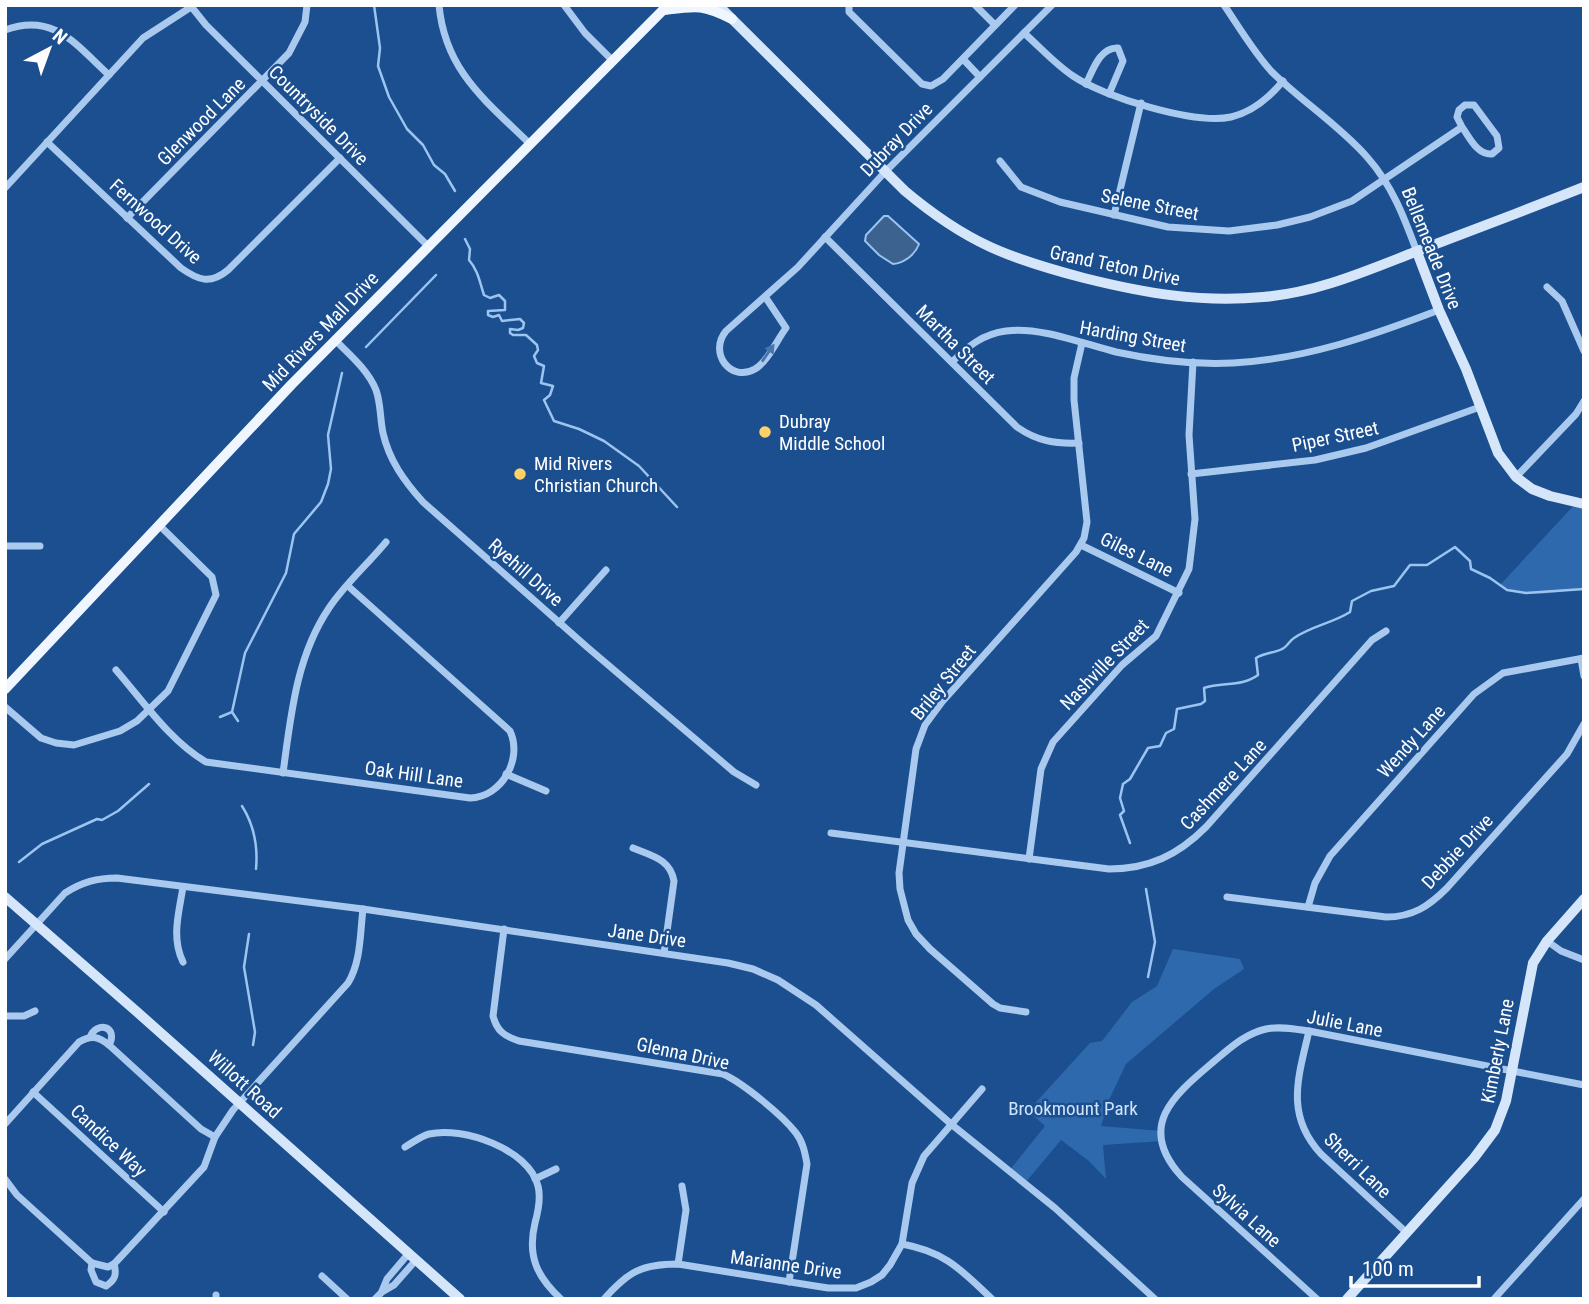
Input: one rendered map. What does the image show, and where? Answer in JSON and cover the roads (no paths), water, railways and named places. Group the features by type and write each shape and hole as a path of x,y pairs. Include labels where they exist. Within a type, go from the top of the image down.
{"main road":[{"path":"666,8 708,7 732,19"},
{"name":"Mid Rivers Mall Drive","path":"5,688 335,340 666,8"}],"street":[{"name":"Glenwood Lane","path":"127,218 289,53 305,22 307,5"},
{"path":"439,5 441,29 453,60 489,104 530,145"},
{"path":"564,5 585,33 613,61"},
{"name":"Grand Teton Drive","path":"718,5 885,172 933,214 961,233 1028,264 1152,294 1206,299 1266,297 1331,283 1584,187"},
{"path":"849,5 849,12 922,84 931,86 943,79 1015,5"},
{"path":"975,5 995,25"},
{"name":"Dubray Drive","path":"766,298 786,328 757,368 740,372 724,363 719,349 722,336 814,251 885,172 1052,5"},
{"name":"Bellemeade Drive","path":"1224,5 1260,57 1365,155 1384,180 1403,212 1438,310 1466,369 1498,453 1517,477 1532,489 1584,504"},
{"name":"Countryside Drive","path":"190,6 428,246"},
{"path":"5,188 143,38 190,6"},
{"path":"5,30 32,23 54,29 108,75"},
{"path":"1024,33 1058,64 1086,83 1109,94 1206,119 1219,119 1248,112 1268,98 1283,81"},
{"path":"1086,83 1105,51 1118,48 1123,61 1109,94"},
{"path":"963,58 980,77"},
{"path":"1114,215 1141,103"},
{"path":"1465,105 1474,105 1497,136 1499,148 1492,154 1485,155 1462,127 1457,117 1459,110 1465,105"},
{"name":"Selene Street","path":"1000,161 1016,182 1027,191 1059,202 1186,230 1229,231 1310,217 1352,201 1462,127"},
{"name":"Fernwood Drive","path":"47,142 181,268 200,279 213,280 228,270 340,158"},
{"name":"Martha Street","path":"825,237 1017,426 1032,437 1062,444 1079,443"},
{"path":"1547,286 1562,301 1584,351"},
{"name":"Harding Street","path":"952,362 969,345 981,338 1003,331 1027,330 1118,352 1193,362 1230,363 1295,357 1367,337 1438,310"},
{"name":"Ryehill Drive","path":"335,340 360,365 376,390 386,444 402,478 422,502 734,772 756,785"},
{"path":"1081,545 1087,522 1074,379 1082,343"},
{"name":"Nashville Street","path":"1029,859 1041,769 1049,749 1122,664 1156,636 1189,569 1195,534 1189,435 1193,362"},
{"path":"1517,477 1576,414 1584,401"},
{"name":"Piper Street","path":"1191,474 1315,460 1366,448 1480,407"},
{"path":"5,707 41,738 74,745 120,731 151,709 172,685 216,595 212,577 159,525"},
{"path":"283,773 291,709 303,663 317,628 330,606 386,542"},
{"name":"Giles Lane","path":"1081,545 1179,593"},
{"name":"Briley Street","path":"1026,1012 1000,1008 993,1004 916,934 908,920 899,873 916,749 925,725 942,702 1081,545"},
{"path":"5,546 40,546"},
{"path":"559,623 606,570"},
{"path":"348,586 510,731 515,746 506,774 545,791"},
{"name":"Cashmere Lane","path":"831,833 1084,866 1129,869 1154,863 1190,843 1372,640 1386,631"},
{"path":"1582,658 1584,676"},
{"name":"Wendy Lane","path":"1308,907 1315,883 1330,856 1474,694 1503,673 1582,658"},
{"name":"Oak Hill Lane","path":"116,670 180,743 206,762 470,798 479,798 494,792 506,774"},
{"name":"Debbie Drive","path":"1227,897 1386,917 1402,917 1415,913 1429,905 1447,888 1567,754 1584,724"},
{"path":"633,848 666,862 672,870 674,881 664,953"},
{"name":"Jane Drive","path":"5,959 65,893 94,879 117,878 504,929 728,962 753,969 800,992 951,1124 1055,1208 1155,1299"},
{"path":"183,887 176,933 176,949 183,962"},
{"name":"Willott Road","path":"5,897 460,1299"},
{"name":"Kimberly Lane","path":"1348,1299 1475,1158 1490,1137 1502,1116 1531,971 1539,951 1584,898"},
{"path":"5,1180 17,1195 92,1263 108,1267 114,1264 204,1167 215,1137 240,1103 348,983 355,973 363,909"},
{"name":"Glenna Drive","path":"504,929 493,1016 496,1028 506,1037 723,1074 740,1083 795,1132 806,1153 807,1164 789,1282"},
{"path":"1547,941 1561,951 1584,960"},
{"path":"5,1016 24,1016 35,1011"},
{"path":"90,1037 98,1026 105,1026 113,1035 109,1045"},
{"name":"Julie Lane","path":"1164,1148 1162,1126 1171,1101 1241,1039 1268,1028 1309,1031 1584,1085"},
{"name":"Sherri Lane","path":"1309,1031 1297,1091 1301,1124 1311,1143 1321,1154 1407,1233"},
{"path":"5,1124 79,1042 96,1037 109,1045 201,1129 215,1137"},
{"name":"Marianne Drive","path":"604,1299 628,1274 639,1268 661,1264 678,1264 828,1288 856,1288 882,1275 902,1244 909,1194 916,1169 924,1156 982,1089"},
{"name":"Candice Way","path":"33,1092 164,1212"},
{"path":"405,1147 426,1134 461,1133 506,1150 530,1170 538,1185 538,1202 531,1236 533,1260 540,1278 561,1299"},
{"name":"Sylvia Lane","path":"1164,1148 1170,1162 1182,1177 1317,1299"},
{"path":"535,1179 556,1169"},
{"path":"678,1264 686,1210 682,1186"},
{"path":"1494,1299 1584,1199"},
{"path":"902,1244 944,1257 992,1299"},
{"path":"375,1299 394,1285 412,1257"},
{"path":"92,1263 91,1270 96,1282 106,1286 113,1282 116,1275 114,1264"},
{"path":"322,1276 347,1299"}],"waterway":[{"path":"374,5 380,48 378,66 389,97 407,129 423,145 434,165 445,174 455,191"},
{"path":"465,239 470,249 469,260 477,272 484,295 490,298 499,295 505,301 505,310 488,311 488,315 499,315 502,321 520,319 524,323 523,328 510,329 510,333 526,335 537,345 538,350 534,356 537,363 544,366 541,383 553,386 550,395 544,400 554,421 604,441 639,466 677,507"},
{"path":"366,347 436,275"},
{"path":"238,721 232,712 245,653 286,573 294,534 321,502 328,484 331,469 328,435 342,373"},
{"path":"1130,843 1120,815 1124,811 1120,798 1123,784 1130,779 1148,748 1160,746 1166,733 1174,729 1177,709 1205,701 1204,688 1252,679 1258,675 1256,658 1282,649 1301,634 1350,612 1352,601 1371,591 1394,586 1410,565 1427,565 1455,547 1470,561 1471,569 1507,590 1526,593 1584,589"},
{"path":"220,717 232,712"},
{"path":"19,862 42,844 118,811 149,784"},
{"path":"242,806 254,836 256,869"},
{"path":"1146,889 1155,942 1148,977"},
{"path":"249,934 244,967 255,1032 253,1045"}],"place":[{"name":"Dubray Middle School","path":"765,432"},
{"name":"Mid Rivers Christian Church","path":"520,474"}],"park label":[{"name":"Brookmount Park","path":"1073,1108"}]}
